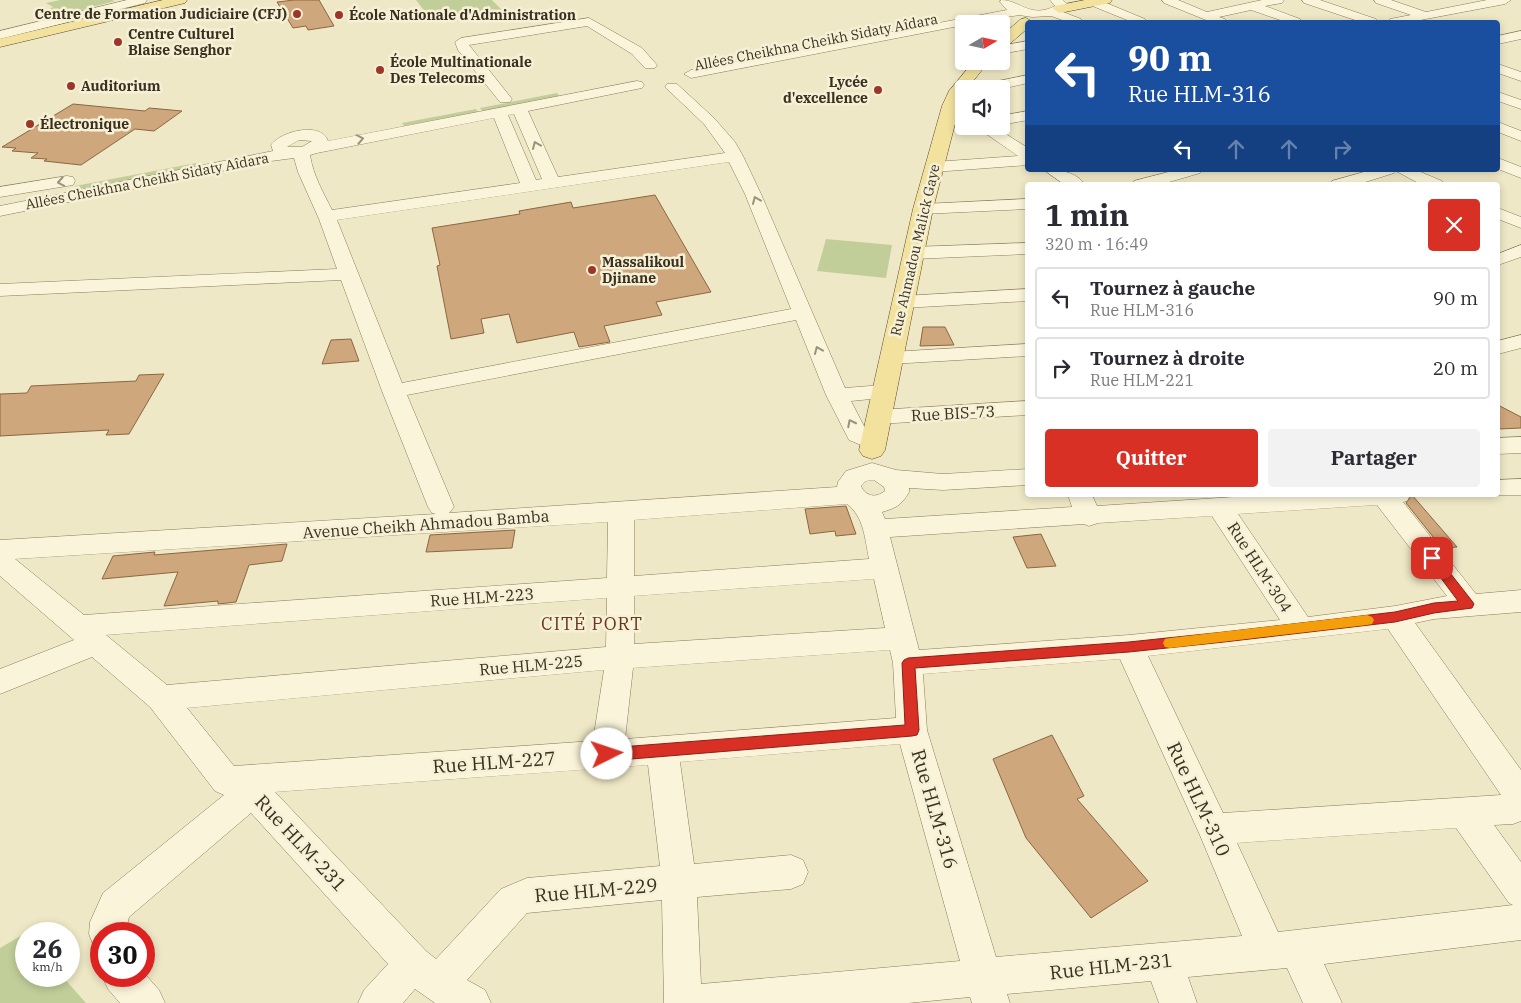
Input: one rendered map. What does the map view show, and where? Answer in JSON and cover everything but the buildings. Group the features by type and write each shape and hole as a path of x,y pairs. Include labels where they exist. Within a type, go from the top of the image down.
{"main road":[{"path":"0,43 180,0"},
{"path":"1053,8 1099,1"},
{"name":"Rue Ahmadou Malick Gaye","path":"872,446 923,210 934,167 955,110"}],"street":[{"path":"0,35 141,0"},
{"path":"1168,0 1216,20"},
{"path":"1205,16 1278,0"},
{"path":"1308,0 1366,20"},
{"path":"1380,0 1427,16"},
{"path":"1450,0 1472,7"},
{"path":"1405,20 1505,0"},
{"path":"1099,1 1136,20"},
{"path":"1252,6 1290,20"},
{"name":"Allées Cheikhna Cheikh Sidaty Aîdara","path":"672,87 689,80 687,70 1012,7 1030,18 1053,8"},
{"path":"1053,8 1074,20"},
{"path":"1114,20 1128,17"},
{"path":"530,186 502,106 461,42 589,22 655,64 639,67 632,72 633,81 654,88 672,87 723,135 735,156 753,194 837,395 857,435 872,446 876,461 873,496"},
{"path":"1500,40 1521,35"},
{"path":"1010,48 1025,46"},
{"path":"1500,69 1521,77"},
{"path":"1010,83 1025,80"},
{"name":"Allées Cheikhna Cheikh Sidaty Aîdara","path":"0,211 300,146 633,81"},
{"name":"Allées Cheikhna Cheikh Sidaty Aîdara","path":"502,106 519,108 633,81"},
{"path":"1500,97 1521,105"},
{"path":"519,108 552,183"},
{"path":"1010,119 1025,116"},
{"path":"1500,127 1521,136"},
{"path":"996,135 1025,153"},
{"path":"300,146 303,167 327,216 393,391 441,508"},
{"name":"Allées Cheikhna Cheikh Sidaty Aîdara","path":"0,192 300,146"},
{"path":"327,216 735,156"},
{"path":"934,167 1025,160"},
{"path":"1500,164 1521,173"},
{"path":"1055,172 1072,182"},
{"path":"1151,182 1187,172"},
{"path":"1348,182 1381,172"},
{"path":"1407,172 1429,182"},
{"path":"923,210 1025,204"},
{"path":"1500,214 1521,224"},
{"path":"914,253 1025,248"},
{"path":"1500,259 1521,251"},
{"path":"0,290 349,274"},
{"path":"903,302 1025,295"},
{"path":"393,391 803,313"},
{"path":"1500,347 1521,341"},
{"path":"891,358 1025,350"},
{"path":"837,395 883,392"},
{"name":"Rue BIS-73","path":"878,417 1025,408"},
{"path":"873,496 944,482 1025,477"},
{"path":"1500,488 1521,487"},
{"path":"873,496 1084,506 1220,506 1360,497"},
{"name":"Avenue Cheikh Ahmadou Bamba","path":"0,534 441,508 873,496"},
{"name":"Avenue Cheikh Ahmadou Bamba","path":"0,550 873,496"},
{"name":"Rue HLM-316","path":"873,496 885,568 905,651 912,730 988,991"},
{"path":"1392,497 1468,604"},
{"name":"Rue HLM-304","path":"1220,506 1301,629"},
{"path":"607,754 620,657 621,512"},
{"name":"Rue HLM-231","path":"0,562 161,698 240,786 294,837 425,974 472,1003"},
{"name":"Rue HLM-223","path":"0,682 87,634 621,587 885,568"},
{"name":"Rue HLM-225","path":"161,698 620,657 1129,647 1301,629 1395,617 1434,608 1468,604 1521,601"},
{"path":"1395,617 1521,796"},
{"name":"Rue HLM-310","path":"1129,647 1214,830 1282,951 1323,1003"},
{"name":"Rue HLM-227","path":"240,786 912,730"},
{"path":"662,750 679,882 683,1003"},
{"path":"108,922 116,905 240,786"},
{"path":"1214,830 1513,808 1521,804"},
{"path":"1464,812 1521,891"},
{"name":"Rue HLM-229","path":"425,974 514,901 527,896 791,872"},
{"name":"Rue HLM-231","path":"700,1003 988,991 1163,961 1282,951 1521,922"},
{"path":"1163,961 1178,1003"},
{"path":"377,1003 425,974"},
{"path":"131,987 146,1003"}],"green space":[{"path":"60,0 115,1 62,15 50,9 53,7 46,3"},
{"path":"416,0 492,0 503,11 433,22"},
{"path":"557,93 560,97 482,111 480,108"},
{"path":"476,109 478,112 404,126 402,123"},
{"path":"196,163 197,167 75,190 75,186"},
{"path":"826,239 892,245 886,278 817,271"},
{"path":"15,939 15,987 72,987 86,1003 0,1003 0,948"}],"slow traffic":[{"path":"1170,643 1367,620"}],"place":[{"name":"Centre de Formation Judiciaire (CFJ)","path":"297,14"},
{"name":"École Nationale d'Administration","path":"339,15"},
{"name":"Centre Culturel Blaise Senghor","path":"118,42"},
{"name":"École Multinationale Des Telecoms","path":"380,70"},
{"name":"Auditorium","path":"71,86"},
{"name":"Lycée d'excellence","path":"878,90"},
{"name":"Électronique","path":"30,124"},
{"name":"Massalikoul Djinane","path":"592,270"}],"district":[{"name":"CITÉ PORT","path":"592,624"}],"route":[{"path":"607,754 912,730 908,663 1129,647 1301,629 1395,617 1434,608 1468,604 1432,558"}]}
